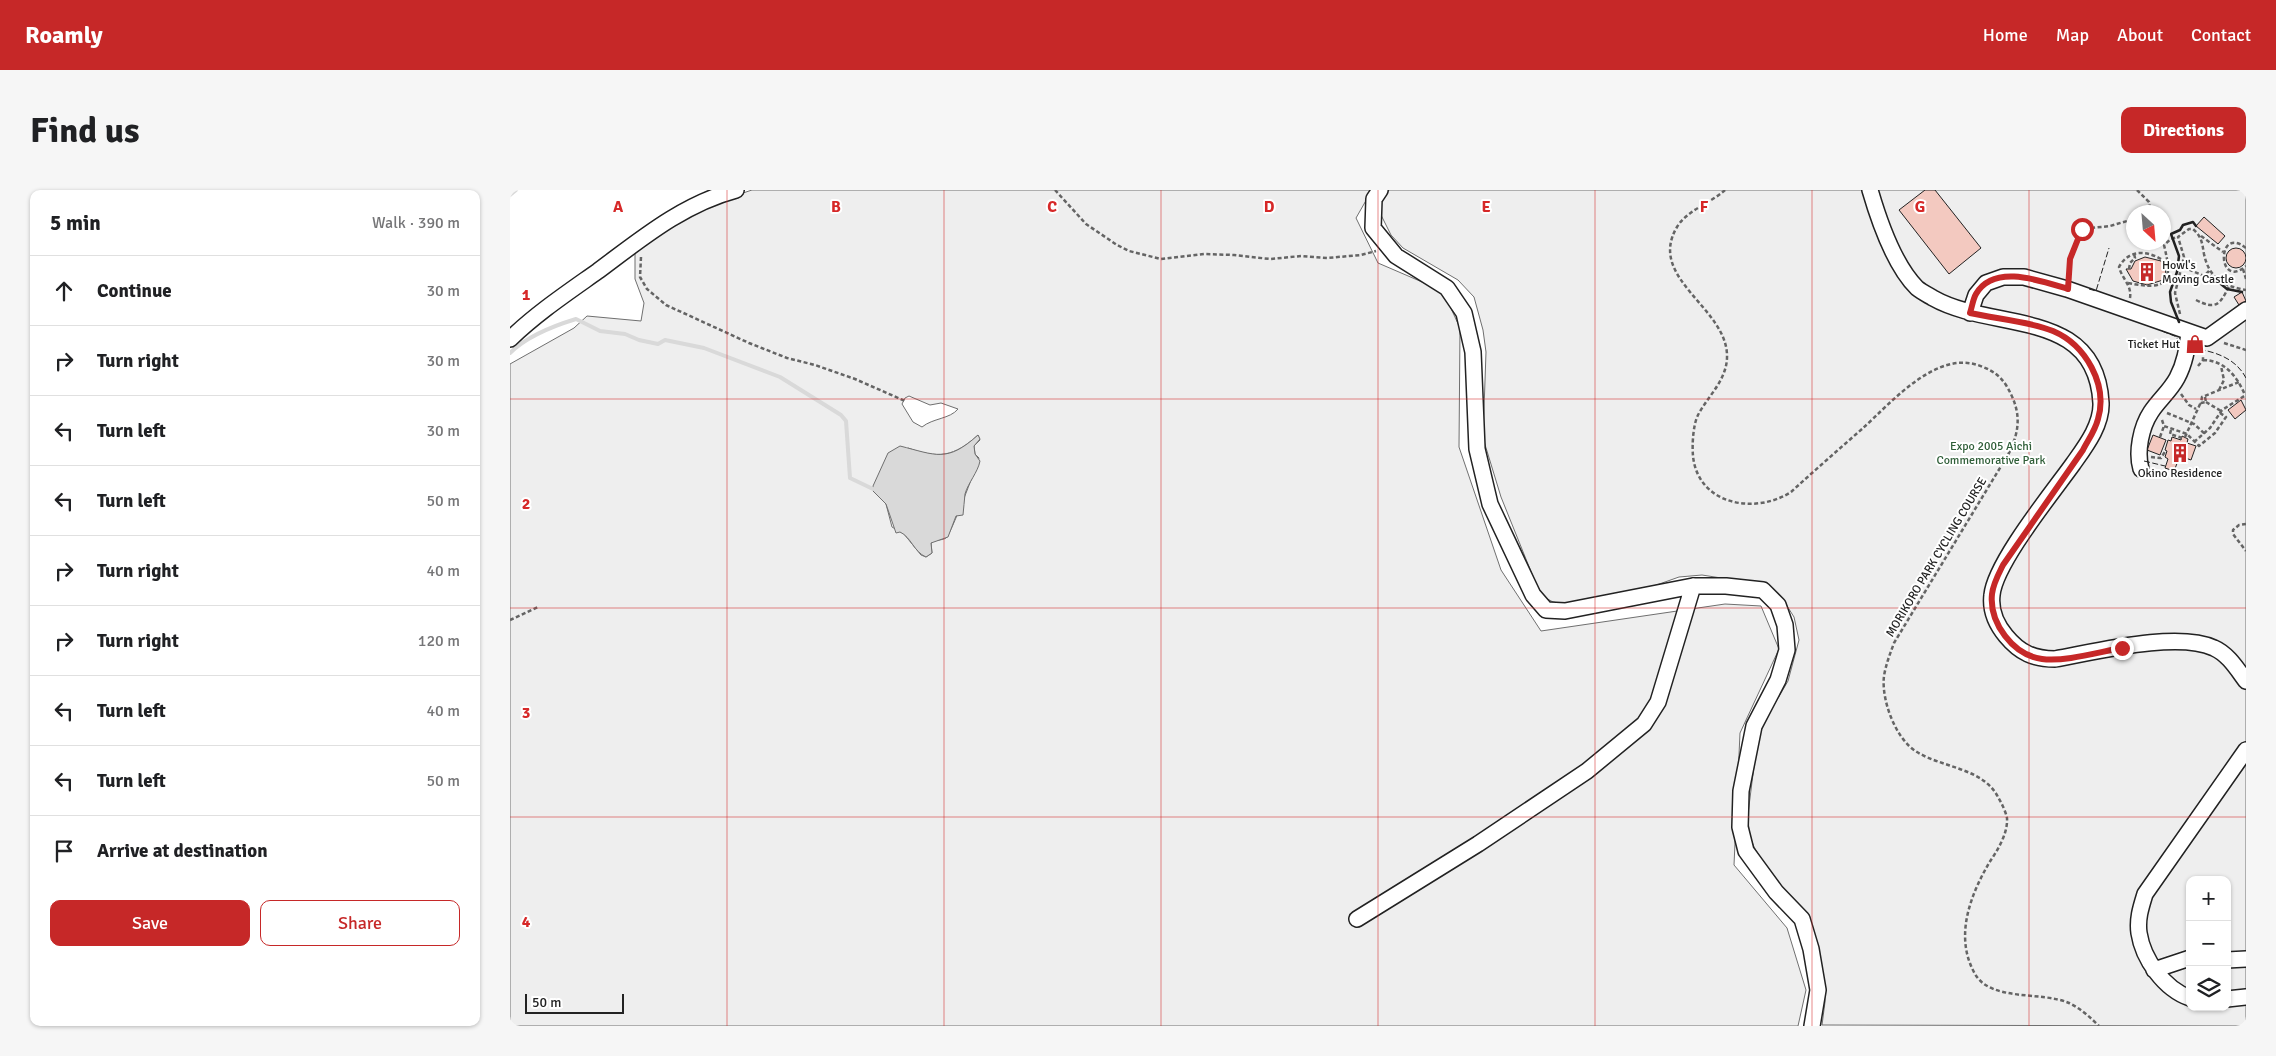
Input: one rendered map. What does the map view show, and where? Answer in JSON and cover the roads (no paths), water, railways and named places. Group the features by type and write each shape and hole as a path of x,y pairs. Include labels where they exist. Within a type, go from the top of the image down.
{"street":[{"path":"510,339 531,319 681,212 736,190"},
{"path":"1380,190 1374,199 1373,228 1396,256 1447,288 1464,312 1473,352 1477,449 1490,504 1532,594 1546,610 1565,611 1693,586 1763,590 1778,605 1785,625 1787,650 1778,680 1754,726 1745,763 1741,791 1740,828 1746,851 1776,892 1802,919 1811,949 1818,990 1812,1026"},
{"path":"1870,190 1875,207 1901,267 1918,289 1945,305 1970,313 2054,332 2068,340 2082,352 2095,373 2101,405 2094,432 2021,537 1996,580 1992,604 1995,619 2003,632 2020,651 2042,659 2055,659 2157,643 2186,641 2203,644 2216,648 2232,661 2246,681"},
{"path":"1970,313 1976,294 1986,283 2003,277 2024,277 2068,289 2207,338 2246,310"},
{"path":"2141,469 2140,452 2144,424 2176,380 2183,366 2190,333"},
{"path":"1357,919 1478,844 1587,770 1644,724 1658,702 1693,586"},
{"path":"2186,996 2154,970 2147,957 2139,932 2140,909 2145,894 2246,750"},
{"path":"2154,970 2186,959"},
{"path":"2231,960 2246,959"},
{"path":"2231,999 2246,997"}],"waterway":[{"path":"510,195 516,190"},
{"path":"510,353 541,332 576,319 600,331 625,334 639,340 658,344 665,340 704,348 780,377 841,415 846,421 850,478 873,489"}],"place":[{"name":"Howl's Moving Castle","path":"2147,272"},
{"name":"Ticket Hut","path":"2195,344"},
{"name":"Okino Residence","path":"2180,453"}],"park label":[{"name":"Expo 2005 Aichi Commemorative Park","path":"1991,453"}]}
